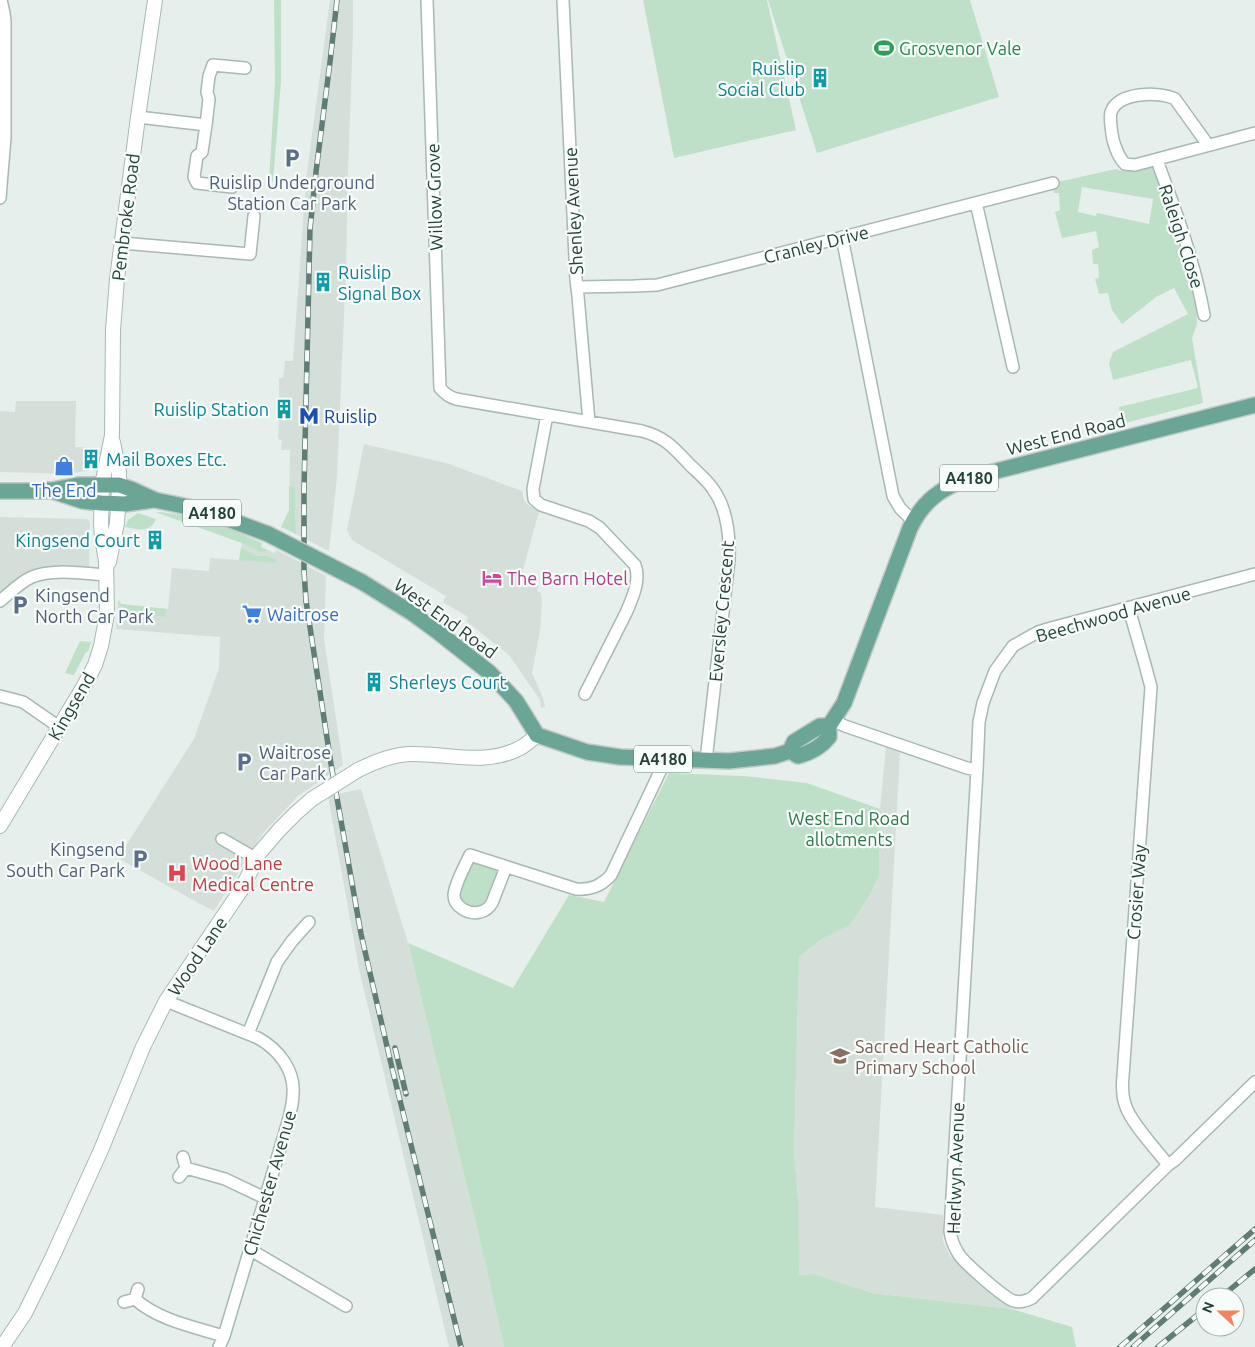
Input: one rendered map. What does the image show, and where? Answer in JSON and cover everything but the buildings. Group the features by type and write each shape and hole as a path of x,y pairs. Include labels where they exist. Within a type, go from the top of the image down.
{"main road":[{"name":"West End Road","path":"831,724 844,703 913,521 923,506 935,495 948,486 969,478 1255,405"},
{"path":"43,490 72,486 109,492"},
{"name":"West End Road","path":"109,492 131,489 151,500 203,510 268,534 362,582 412,613 490,673 516,701 537,735"},
{"name":"A4180","path":"0,491 43,490 82,500 109,492"},
{"name":"A4180","path":"537,735 573,748 620,758 729,761 775,756 790,751 794,742 820,726 831,724"}],"street":[{"path":"0,198 5,138 5,21 1,0"},
{"name":"Pembroke Road","path":"109,492 112,435 113,330 117,279 155,0"},
{"name":"Willow Grove","path":"427,0 439,381 440,388 444,393"},
{"name":"Shenley Avenue","path":"563,0 577,287 589,422"},
{"path":"232,186 197,183 194,177 197,156 202,152 209,99 207,92 209,76 213,65 245,68"},
{"path":"1208,144 1175,99 1167,95 1147,94 1124,99 1115,105 1110,114 1112,135 1119,158 1125,164 1158,159 1208,144 1255,133"},
{"path":"138,117 206,125"},
{"name":"Raleigh Close","path":"1158,159 1181,226 1201,296 1204,315"},
{"name":"Cranley Drive","path":"577,287 657,285 1053,183"},
{"path":"975,203 1013,367"},
{"path":"122,242 250,254 254,216"},
{"path":"842,237 893,496 900,508 913,521"},
{"name":"Eversley Crescent","path":"444,393 456,400 642,431 662,438 713,489 727,521 730,540 706,760"},
{"path":"547,415 533,489 534,499 541,505 589,521 600,528 635,565 638,571 632,600 585,694"},
{"name":"Pembroke Road","path":"109,492 118,464 112,435"},
{"name":"Kingsend","path":"0,826 95,665 107,614 107,575 102,538 109,492"},
{"path":"0,601 25,581 40,574 57,572 107,575"},
{"name":"Beechwood Avenue","path":"978,770 979,722 983,703 994,670 1013,646 1038,632 1255,574"},
{"name":"Crosier Way","path":"1129,608 1151,687 1122,1092 1126,1108 1133,1120 1168,1165"},
{"path":"0,696 23,702 59,726"},
{"path":"831,724 978,770"},
{"name":"Wood Lane","path":"2,1347 25,1313 52,1258 101,1150 143,1047 166,1001 241,890 256,858 280,829 312,799 373,762 407,754 496,758 521,748 537,735"},
{"path":"506,867 489,908 479,913 474,913 456,904 454,898 456,888 470,855 576,889 586,890 604,883 611,875 666,759"},
{"name":"Herlwyn Avenue","path":"978,770 950,1228 952,1243 959,1255 996,1289 1013,1301 1025,1301 1032,1298 1255,1082"},
{"path":"222,839 256,858"},
{"path":"248,1034 277,962 308,922"},
{"name":"Chichester Avenue","path":"166,1001 266,1042 288,1067 293,1087 288,1122 222,1342"},
{"path":"183,1167 225,1179 265,1198"},
{"path":"249,1249 346,1306"},
{"path":"132,1296 146,1308 161,1316 222,1342"}],"shaded area":[{"path":"330,0 353,0 353,32 346,269 337,477 329,551 296,534 296,510 289,510 290,450 281,450 282,440 278,439 279,416 276,416 276,401 279,401 279,378 283,378 285,361 293,361 306,180"},
{"path":"16,401 76,401 75,447 97,448 96,467 69,474 0,472 0,411 15,412"},
{"path":"364,444 446,463 522,491 524,501 539,511 521,577 539,586 537,591 541,593 540,631 532,673 545,707 541,708 540,700 509,655 466,621 468,617 443,602 446,596 352,540 347,530"},
{"path":"0,517 87,519 90,522 89,569 35,569 0,594"},
{"path":"242,543 260,552 270,551 274,553 277,550 326,576 324,639 343,765 298,796 264,832 214,911 118,858 194,739 219,668 220,637 116,629 118,600 121,604 168,609 172,568 209,571 210,558 239,560"},
{"name":"Sacred Heart Catholic Primary School","path":"886,747 900,753 875,1207 943,1215 943,1241 950,1256 1012,1309 872,1293 814,1274 798,1275 798,1197 794,1154 799,957 822,939 850,925 868,898 879,876 880,809"},
{"path":"361,789 408,943 504,1347 449,1347 359,969 328,796"}],"green space":[{"path":"274,0 281,0 281,82 273,182 269,182 275,81"},
{"path":"643,0 767,0 796,130 674,158"},
{"name":"Grosvenor Vale","path":"768,0 970,0 999,97 817,153"},
{"path":"1154,166 1196,301 1197,324 1192,338 1203,403 1121,424 1119,407 1198,388 1191,360 1113,380 1109,363 1113,352 1188,314 1174,288 1156,297 1122,324 1112,310 1108,293 1099,294 1095,279 1099,278 1098,264 1093,264 1092,250 1099,247 1096,231 1062,238 1055,212 1060,210 1059,193 1054,193 1053,183 1116,169 1130,171","holes":["1082,187 1153,199 1149,224 1097,213 1096,216 1078,212"]},
{"path":"289,486 295,488 296,534 281,527 289,510"},
{"path":"155,512 182,515 210,522 262,543 261,547 270,551 260,552 242,543"},
{"path":"138,513 156,519 147,529 125,527 128,520"},
{"path":"241,548 256,556 267,556 277,560 276,563 239,560"},
{"path":"118,600 121,604 166,609 165,617 128,610 118,603"},
{"path":"80,641 91,642 88,652 86,652 74,675 65,673"},
{"name":"West End Road allotments","path":"669,773 744,776 807,783 880,809 879,876 868,898 850,925 822,939 799,957 794,1154 798,1197 799,1275 814,1274 872,1293 1012,1309 1072,1327 1076,1347 504,1347 408,943 513,988 569,895 604,902"},
{"path":"470,855 506,867 489,908 459,907 454,893"}],"railway":[{"path":"337,0 310,229 304,489 306,601 331,764 361,934 461,1347"},
{"path":"395,1048 406,1094"},
{"path":"1120,1347 1255,1229"},
{"path":"1133,1347 1255,1240"},
{"path":"1233,1287 1255,1269"},
{"path":"1158,1347 1195,1317"}],"place":[{"name":"Grosvenor Vale","path":"884,48"},
{"name":"Ruislip Social Club","path":"820,78"},
{"name":"Ruislip Underground Station Car Park","path":"292,158"},
{"name":"Ruislip Signal Box","path":"323,282"},
{"name":"Ruislip Station","path":"284,409"},
{"name":"Ruislip","path":"309,416"},
{"name":"Mail Boxes Etc.","path":"91,459"},
{"name":"The End","path":"64,466"},
{"name":"Kingsend Court","path":"155,540"},
{"name":"The Barn Hotel","path":"492,578"},
{"name":"Kingsend North Car Park","path":"20,605"},
{"name":"Waitrose","path":"252,614"},
{"name":"Sherleys Court","path":"374,682"},
{"name":"Waitrose Car Park","path":"244,762"},
{"name":"Kingsend South Car Park","path":"140,859"},
{"name":"Wood Lane Medical Centre","path":"177,873"},
{"name":"Sacred Heart Catholic Primary School","path":"840,1056"}]}
